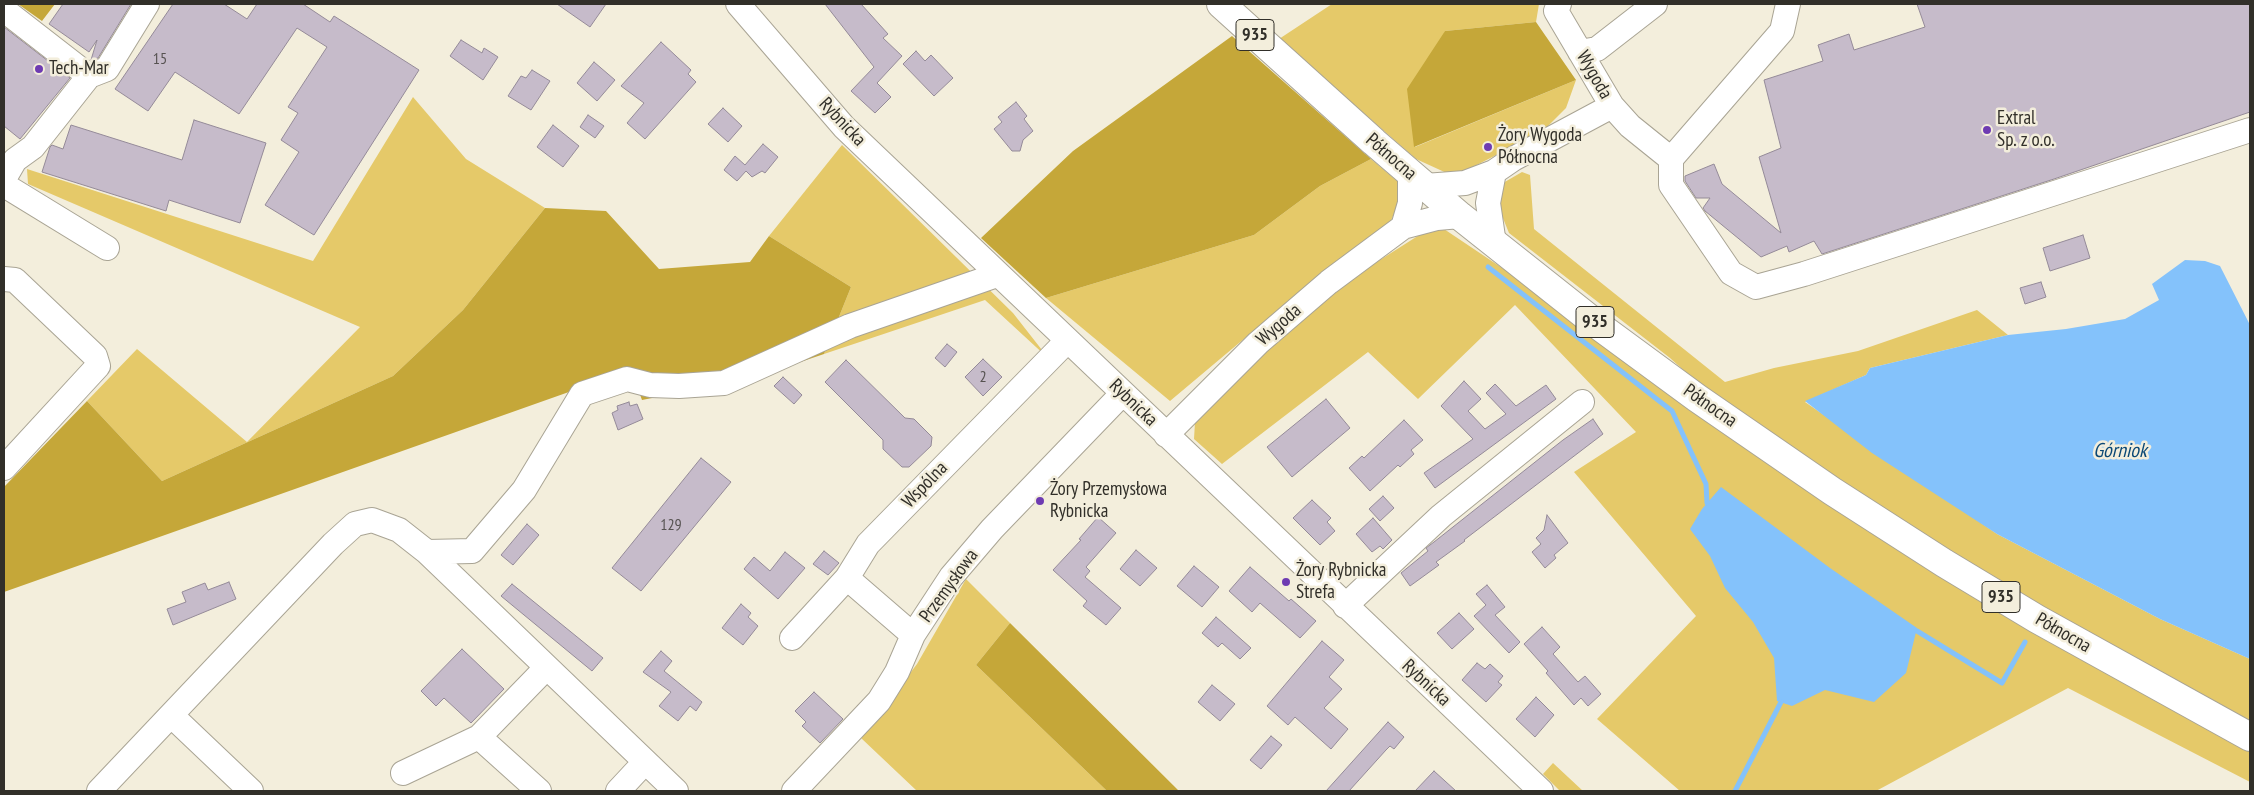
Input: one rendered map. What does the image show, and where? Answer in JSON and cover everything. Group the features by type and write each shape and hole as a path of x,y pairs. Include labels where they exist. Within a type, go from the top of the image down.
{"main road":[{"name":"Północna","path":"1221,4 1460,216 1647,362 1832,491 2037,619 2250,736"}],"street":[{"path":"4,179 15,160 33,147 89,76 107,69 147,4"},
{"name":"Rybnicka","path":"738,4 844,127 997,275 1541,791"},
{"name":"Wygoda","path":"1417,179 1465,182 1494,172 1513,159 1612,106 1556,11 1559,4"},
{"path":"1580,52 1597,49 1655,4"},
{"path":"1788,4 1782,31 1671,160 1671,185 1731,273 1756,287 1804,274 2250,130"},
{"path":"4,10 89,76"},
{"path":"1612,106 1630,126 1671,160"},
{"path":"1494,172 1488,203 1494,244"},
{"path":"1403,227 1417,179"},
{"path":"4,184 106,248"},
{"path":"1403,227 1437,218 1460,216"},
{"name":"Wygoda","path":"1166,434 1258,343 1329,282 1403,227"},
{"path":"428,552 472,551 524,490 582,394 626,379 650,385 678,386 724,383 850,326 997,275"},
{"path":"4,279 15,280 94,356 98,366 4,468"},
{"name":"Wspólna","path":"792,638 847,578 868,544 1067,341"},
{"name":"Przemysłowa","path":"794,791 879,701 897,672 913,636 951,577 992,529 1123,394"},
{"path":"1345,606 1441,516 1582,402"},
{"path":"99,791 333,544 355,524 372,520 399,530 428,552 676,791"},
{"path":"847,578 913,636"},
{"path":"404,773 479,737 547,668"},
{"path":"171,715 251,791"},
{"path":"479,737 539,791"},
{"path":"618,791 645,762"}],"shaded area":[{"path":"18,4 55,4 42,21"},
{"path":"1332,4 1539,4 1536,22 1445,31 1415,147 1576,80 1566,108 1543,131 1467,170 1451,175 1416,159 1279,39"},
{"path":"1536,22 1576,80 1414,147 1407,89 1445,31"},
{"path":"1232,36 1371,159 1320,186 1254,235 1046,298 981,238 1073,151"},
{"path":"413,97 466,159 545,208 463,310 393,376 162,481 87,401 137,349 247,442 360,327 28,184 27,169 313,261"},
{"path":"842,145 1013,313 1049,359 985,300 824,354 851,287 769,236"},
{"path":"1371,159 1397,181 1400,201 1388,227 1320,275 1170,401 1046,298 1254,235 1320,186"},
{"path":"1522,172 1530,175 1534,229 1725,382 1774,368 1858,351 1977,310 2008,335 1870,368 1866,375 1805,402 1997,534 2160,619 2250,659 2250,723 2050,616 1842,488 1709,393 1670,358 1509,233 1498,206 1503,183"},
{"path":"545,208 606,211 659,269 750,262 769,236 851,287 824,354 753,378 642,400 631,370 4,592 4,487 87,401 162,481 393,376 463,310"},
{"path":"1441,227 1526,284 1746,447 2076,656 2250,750 2250,782 2068,688 1876,791 1680,791 1597,719 1696,616 1574,472 1636,432 1515,305 1418,399 1368,352 1222,464 1194,439 1195,422 1221,390 1339,286 1424,232"},
{"path":"966,579 1010,623 976,665 1107,791 917,791 861,738 917,664"},
{"path":"1010,623 1179,791 1107,791 976,665"},
{"path":"1553,763 1583,791 1560,791 1543,774"}],"water":[{"name":"Górniok","path":"2185,260 2205,261 2220,266 2250,325 2250,659 2160,619 1997,534 1872,453 1805,401 1866,375 1870,368 2008,335 2066,329 2125,319 2159,300 2152,284"},
{"path":"1721,487 1830,568 1917,628 1906,673 1874,702 1825,690 1792,706 1777,701 1774,658 1753,622 1725,588 1710,556 1690,529 1702,509"}],"building":[{"path":"63,4 131,4 98,58 91,60 97,40 89,52 49,24"},
{"path":"173,4 224,4 247,19 257,4 303,4 330,22 334,16 419,70 314,235 265,205 299,152 281,140 298,113 288,107 327,47 297,28 239,114 175,72 148,111 115,89"},
{"path":"557,4 606,4 590,27"},
{"path":"825,4 861,4 888,34 883,38 902,56 877,83 891,97 875,113 851,91 874,67"},
{"name":"Extral Sp. z o.o.","path":"1917,4 2250,4 2250,112 2054,179 1822,254 1814,241 1789,252 1787,246 1761,257 1705,211 1703,208 1710,198 1696,198 1685,181 1685,176 1714,164 1722,184 1781,233 1759,157 1781,148 1764,80 1823,61 1818,45 1849,34 1854,50 1925,27"},
{"path":"4,27 70,78 20,139 4,126"},
{"path":"461,40 482,53 484,48 498,57 483,80 450,56"},
{"path":"661,42 691,70 688,74 696,82 645,139 627,123 644,103 621,86"},
{"path":"916,51 925,61 931,55 953,78 934,96 903,64"},
{"path":"594,62 615,80 597,101 577,83"},
{"path":"532,70 550,81 531,110 508,96 521,76 526,78"},
{"path":"1016,102 1027,116 1024,119 1033,131 1023,140 1020,151 1012,151 994,129 1002,122 998,117"},
{"path":"723,108 742,126 728,142 708,124"},
{"path":"588,115 604,126 595,138 580,127"},
{"path":"194,120 266,143 240,223 169,200 166,211 42,172 50,147 52,145 63,149 71,125 182,160"},
{"path":"553,125 579,146 563,167 537,147"},
{"path":"763,144 778,157 765,173 762,171 752,177 746,171 737,181 724,170 735,156 745,165"},
{"path":"2083,235 2090,258 2050,271 2043,248"},
{"path":"2041,282 2046,297 2025,304 2020,288"},
{"path":"947,344 957,352 945,367 935,358"},
{"path":"983,359 1002,377 983,396 965,377"},
{"path":"846,360 905,418 914,419 932,437 931,446 909,467 902,467 883,449 883,440 825,382"},
{"path":"783,377 802,395 794,404 774,386"},
{"path":"1464,381 1481,399 1468,411 1485,429 1506,414 1486,393 1495,384 1516,406 1546,385 1556,399 1435,488 1424,473 1473,439 1441,406"},
{"path":"1326,399 1350,428 1292,477 1267,447"},
{"path":"629,402 630,406 637,404 643,419 618,430 612,413 618,410 617,406"},
{"path":"1593,419 1603,434 1436,562 1439,565 1410,586 1401,573 1428,551 1426,548 1563,440"},
{"path":"1404,420 1423,440 1411,450 1414,454 1400,467 1398,465 1370,491 1349,468 1362,456 1364,458"},
{"path":"701,458 731,482 641,591 612,568"},
{"path":"1383,496 1394,508 1380,521 1369,509"},
{"path":"1312,500 1331,518 1327,522 1335,531 1320,545 1293,518"},
{"path":"1547,515 1568,543 1554,555 1556,558 1545,568 1532,552 1541,544 1536,538 1544,530"},
{"path":"1098,517 1116,533 1086,567 1090,571 1085,577 1121,608 1106,625 1083,606 1087,601 1053,570 1081,540 1079,539"},
{"path":"1373,518 1392,540 1383,549 1380,546 1372,552 1356,534"},
{"path":"527,524 539,535 513,565 501,555"},
{"path":"1136,550 1157,568 1140,586 1120,569"},
{"path":"824,551 839,563 828,575 813,564"},
{"path":"785,552 805,568 778,599 744,569 754,557 770,571"},
{"path":"1194,566 1219,587 1202,607 1177,586"},
{"path":"1250,567 1289,601 1291,599 1316,621 1300,638 1260,603 1252,612 1229,591"},
{"path":"229,582 236,599 173,625 167,609 186,602 182,592 205,583 208,590"},
{"path":"512,584 603,658 592,671 501,596"},
{"path":"1487,585 1505,607 1495,615 1520,642 1509,653 1474,616 1486,605 1476,594"},
{"path":"741,604 751,613 748,617 758,626 743,645 722,628"},
{"path":"1459,613 1474,629 1452,649 1437,633"},
{"path":"1216,617 1251,648 1240,659 1222,643 1218,647 1202,633"},
{"path":"1542,627 1560,647 1553,654 1578,682 1585,676 1601,694 1588,706 1581,698 1574,705 1524,644"},
{"path":"1322,641 1344,660 1329,677 1342,689 1324,708 1348,729 1331,749 1295,717 1288,725 1267,706"},
{"path":"462,649 504,689 471,723 444,698 436,706 421,691"},
{"path":"661,651 672,661 664,671 702,702 696,711 690,706 678,721 659,706 671,692 643,672"},
{"path":"1477,663 1485,669 1490,664 1503,676 1498,682 1502,685 1486,702 1462,680"},
{"path":"1212,685 1235,704 1220,721 1198,702"},
{"path":"814,692 843,719 820,743 802,726 806,722 795,711"},
{"path":"1536,697 1554,715 1535,737 1516,719"},
{"path":"1388,722 1404,737 1394,749 1390,746 1349,791 1326,791"},
{"path":"1271,736 1282,745 1261,769 1250,760"},
{"path":"1434,771 1456,791 1415,791"}],"waterway":[{"path":"1488,267 1672,411 1706,484 1707,503"},
{"path":"1917,631 2002,683 2025,642"},
{"path":"1735,791 1781,702"}],"place":[{"name":"Tech-Mar","path":"39,69"},
{"name":"Extral Sp. z o.o.","path":"1987,130"},
{"name":"Żory Wygoda Północna","path":"1488,147"},
{"name":"Żory Przemysłowa Rybnicka","path":"1040,501"},
{"name":"Żory Rybnicka Strefa","path":"1286,582"}]}
